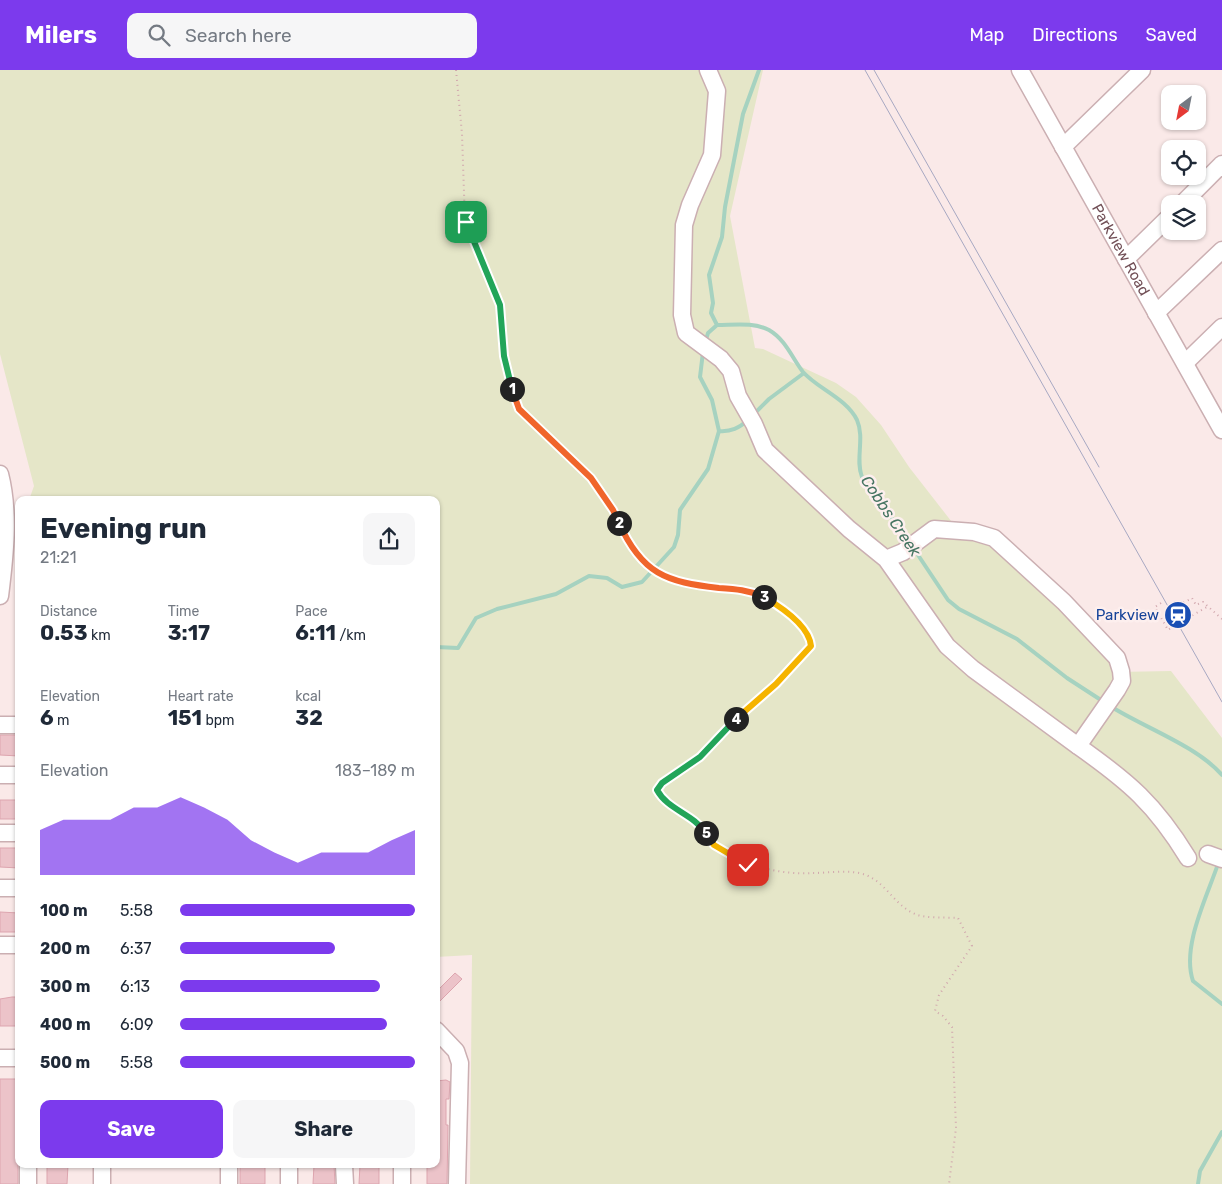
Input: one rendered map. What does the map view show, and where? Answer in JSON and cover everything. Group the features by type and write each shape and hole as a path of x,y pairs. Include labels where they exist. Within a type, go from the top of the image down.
{"street":[{"path":"708,70 717,91 712,155 690,204 684,225 682,315 686,333 731,371 738,396 754,424 764,450 849,529 886,559 947,646 973,669 1119,775 1143,796 1175,836 1188,858"},
{"name":"Parkview Road","path":"1020,70 1222,430"},
{"path":"1063,147 1142,70"},
{"path":"1191,195 1222,164"},
{"path":"1126,259 1161,225"},
{"path":"1156,312 1222,250"},
{"path":"1185,363 1222,327"},
{"path":"0,474 6,496 7,513 0,596"},
{"path":"886,559 903,552 922,536 934,529 974,532 994,538 1064,602 1117,658 1122,681 1100,717 1078,746"},
{"path":"0,725 15,725"},
{"path":"0,775 15,775"},
{"path":"0,833 15,833"},
{"path":"0,888 15,888"},
{"path":"0,945 15,945"},
{"path":"440,1034 456,1051 460,1063 457,1184"},
{"path":"0,1058 15,1058"},
{"path":"28,1168 28,1184"},
{"path":"102,1168 102,1184"},
{"path":"229,1168 229,1184"},
{"path":"289,1168 289,1184"},
{"path":"344,1168 345,1184"},
{"path":"402,1168 402,1184"}],"path":[{"path":"456,70 462,134 466,222 500,305 504,356 519,409 591,478 613,510 638,559 659,573 688,585 750,590 766,599 802,626 810,637 811,646 776,684 749,705 700,757 662,783 657,790 663,801 698,822 714,845 748,865 807,874 847,872 865,874 880,883 902,906 914,914 958,918 972,946 939,995 935,1011 943,1016 952,1027 956,1128 949,1184"},
{"path":"1179,605 1192,598 1196,605 1203,602 1222,618"},
{"path":"1161,603 1155,607 1168,630 1208,607"}],"green space":[{"path":"0,70 763,70 730,216 755,348 763,349 836,383 856,397 881,425 909,467 955,526 992,533 1097,625 1117,672 1171,671 1222,738 1222,1184 470,1184 472,955 440,957 440,496 30,496 34,486 0,354"}],"building":[{"path":"0,735 15,735 15,756 0,755"},
{"path":"0,800 15,800 15,819 0,819"},
{"path":"0,848 15,848 15,868 0,867"},
{"path":"0,912 15,913 15,932 0,932"},
{"path":"455,973 462,979 440,1001 440,988"},
{"path":"15,997 15,1026 0,1026 0,999"},
{"path":"0,1079 15,1079 15,1168 18,1168 18,1184 0,1184"},
{"path":"440,1081 450,1082 449,1099 446,1099 446,1125 448,1125 447,1184 427,1184 427,1168 440,1168"},
{"path":"47,1168 68,1168 67,1184 47,1184"},
{"path":"240,1168 265,1168 265,1184 240,1184"},
{"path":"314,1168 334,1168 335,1184 313,1184"},
{"path":"360,1168 379,1168 379,1184 359,1184"}],"waterway":[{"name":"Cobbs Creek","path":"759,70 743,114 725,207 722,237 709,275 713,303 711,313 717,325 744,324 757,326 763,327 775,334 803,372 852,412 859,427 859,463 862,477 866,486 909,541"},
{"path":"705,343 708,333 717,325"},
{"path":"440,647 458,648 476,618 497,609 556,594 589,576 607,578 622,587 642,582 674,547 678,535 680,510 708,469 719,431 712,400 700,377 703,352"},
{"path":"753,415 769,399 804,373"},
{"path":"719,431 735,429 748,420"},
{"name":"Cobbs Creek","path":"914,549 948,600 959,609 1017,639 1067,678 1104,702"},
{"name":"Cobbs Creek","path":"1110,706 1199,755 1222,775"},
{"name":"Cobbs Creek","path":"1219,861 1197,921 1190,952 1190,967 1193,981 1222,1004"},
{"name":"Cobbs Creek","path":"1198,1184 1200,1171 1222,1132"}],"tram line":[{"path":"865,70 1222,702"},
{"path":"874,70 1099,467"}],"place":[{"name":"Parkview","path":"1178,615"}],"route":[{"path":"466,222 500,305 504,332 504,356 509,380 519,409 591,478 613,510 638,559 659,573 688,585 750,590 766,599 802,626 810,637 811,646 776,684 749,705 700,757 662,783 657,790 663,801 698,822 714,845 748,865"}]}
